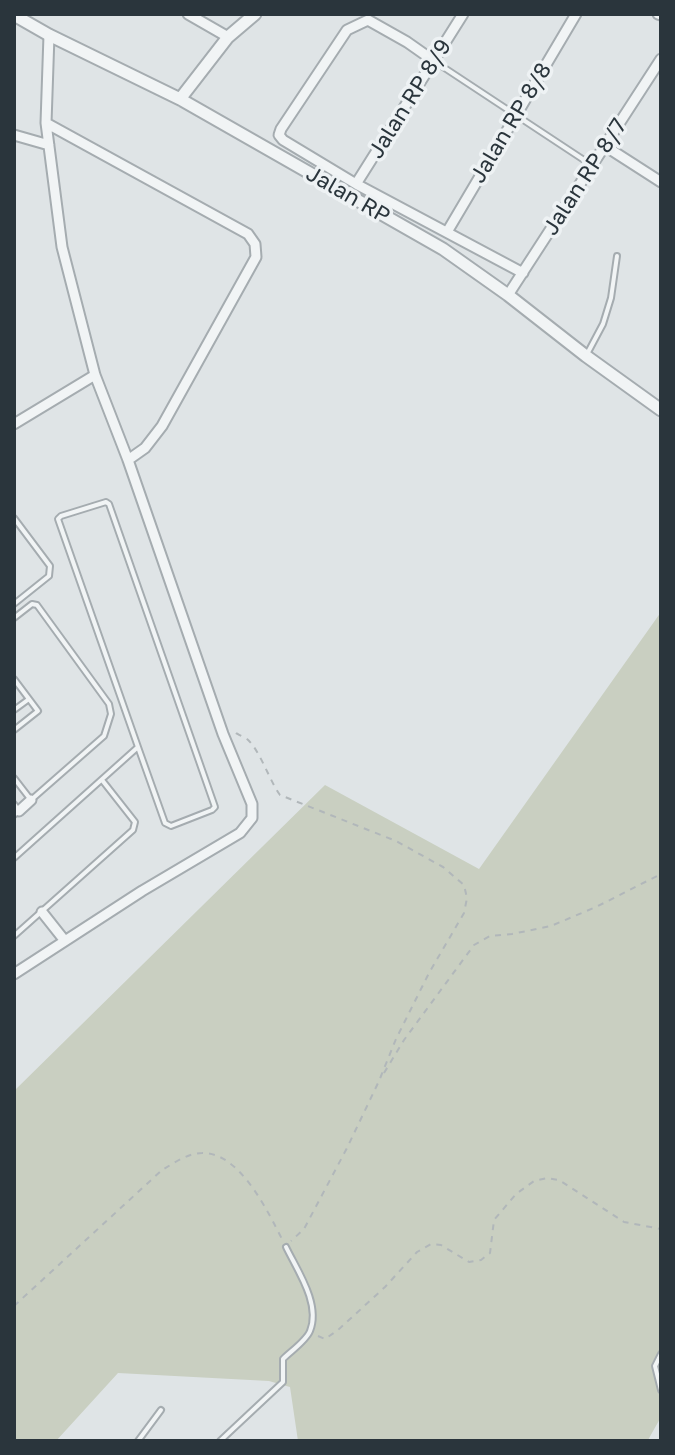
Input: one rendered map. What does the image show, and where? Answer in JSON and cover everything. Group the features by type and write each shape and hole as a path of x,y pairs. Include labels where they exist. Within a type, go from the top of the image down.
{"street":[{"path":"188,14 228,37"},
{"path":"180,99 228,37 255,14"},
{"name":"Jalan RP 8/9","path":"356,184 463,14"},
{"name":"Jalan RP 8/8","path":"447,232 576,14"},
{"name":"Jalan RP","path":"14,15 180,99 443,249 661,410"},
{"path":"434,61 368,20 356,25 347,30 279,135 356,184 523,273"},
{"path":"14,974 142,891 240,833 252,818 252,804 223,734 128,460 95,375 62,247 46,123 49,35"},
{"name":"Jalan RP 8/7","path":"508,295 661,59"},
{"path":"46,123 248,234 255,244 256,257 162,426 145,448 128,460"},
{"path":"14,135 49,145"},
{"path":"605,146 661,182"},
{"path":"14,424 95,375"},
{"path":"16,810 31,800"},
{"path":"42,912 65,941"}],"lane":[{"path":"434,61 592,166"},
{"path":"586,356 603,324 611,298 617,256"},
{"path":"106,502 215,807 167,825 138,747 58,519 106,502"},
{"path":"14,518 51,571 49,576 14,604"},
{"path":"14,618 32,604 37,605 109,704 111,714 104,736 31,800 14,778"},
{"path":"14,679 38,711 14,730"},
{"path":"14,710 29,699"},
{"path":"14,858 138,747"},
{"path":"14,936 135,826 102,780"},
{"path":"220,1441 283,1382 283,1359 310,1333 313,1312 307,1290 286,1247"},
{"path":"661,1354 655,1366 661,1390"},
{"path":"138,1441 161,1410"}],"path":[{"path":"14,1306 162,1170 185,1157 202,1153 220,1157 248,1182 286,1247 304,1229 347,1148 429,973 464,913 467,898 464,885 443,867 396,841 280,795 271,783 257,751 247,739 236,733 223,734"},
{"path":"379,1081 419,1019 474,945 490,936 551,926 661,874"},
{"path":"310,1333 325,1339 373,1298 417,1252 431,1244 441,1245 469,1262 481,1260 490,1253 494,1220 516,1194 534,1181 547,1178 559,1180 624,1222 661,1229"}],"shaded area":[{"path":"661,612 661,1417 648,1440 298,1441 290,1387 269,1381 118,1373 56,1441 14,1441 14,1091 325,785 479,869"}]}
